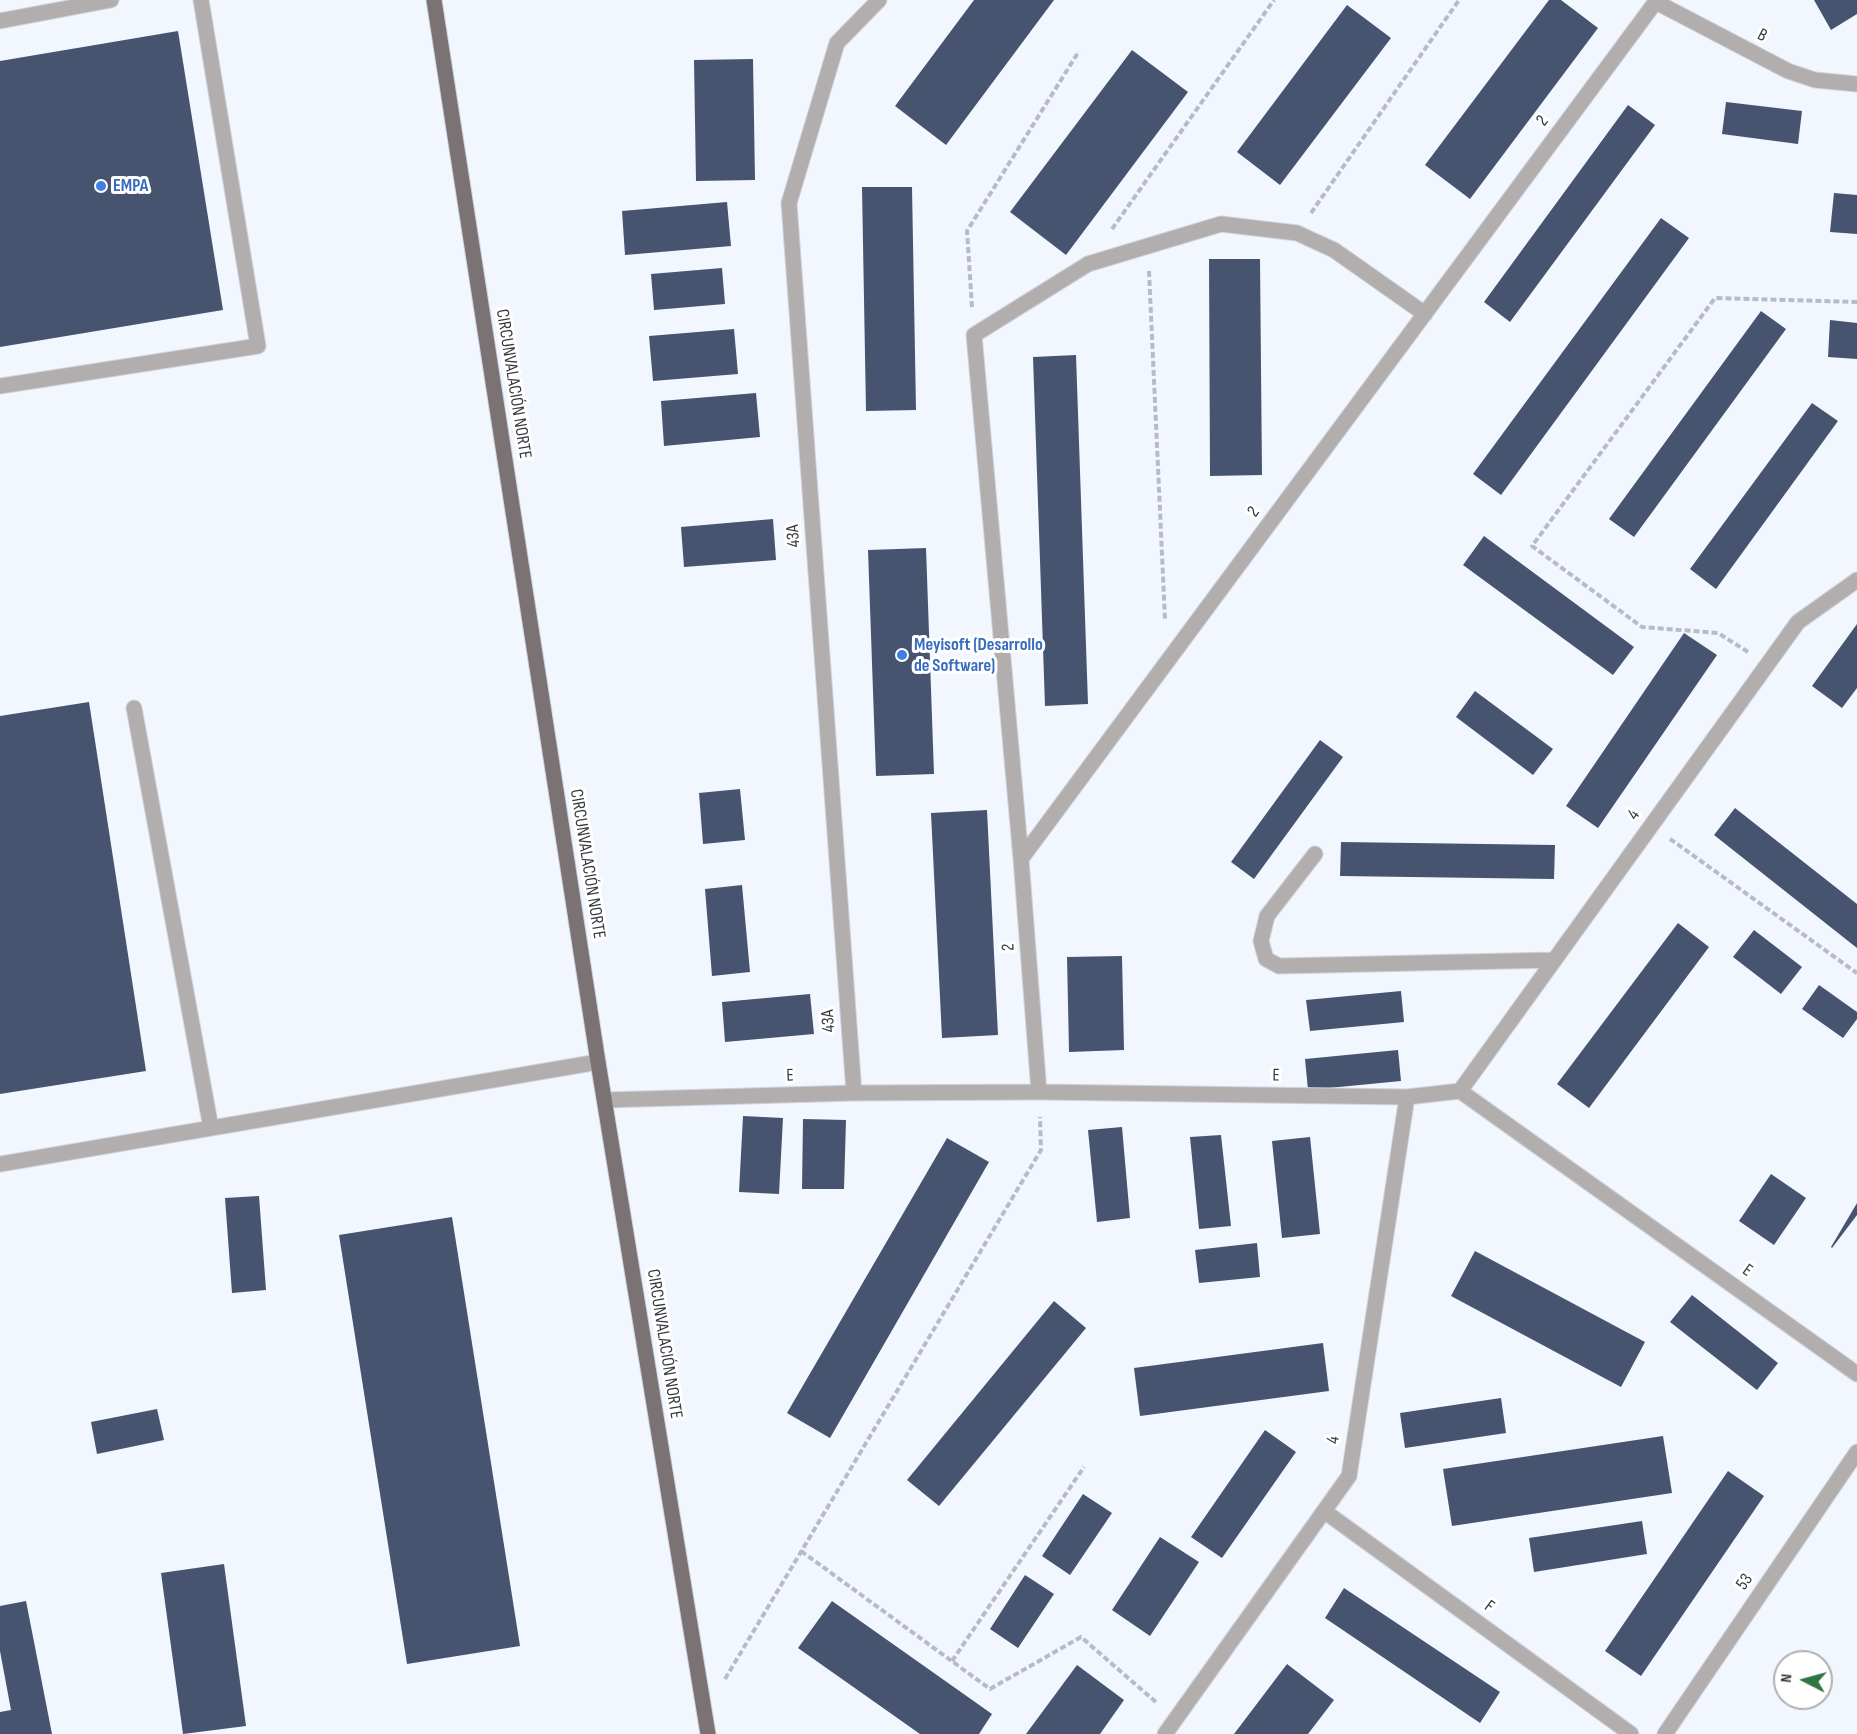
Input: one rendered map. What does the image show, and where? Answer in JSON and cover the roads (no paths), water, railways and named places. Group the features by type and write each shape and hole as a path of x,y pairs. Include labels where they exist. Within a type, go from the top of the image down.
{"main road":[{"name":"CIRCUNVALACIÓN NORTE","path":"434,0 598,1062 708,1734"}],"street":[{"path":"0,21 111,0"},
{"path":"0,386 258,346 201,0"},
{"name":"43A","path":"854,1093 789,203 837,43 879,0"},
{"name":"B","path":"1657,1 1788,71 1815,80 1857,84"},
{"name":"2","path":"1039,1092 1022,859 1657,1"},
{"path":"1022,859 974,335 1088,264 1221,224 1297,233 1334,250 1425,314"},
{"name":"4","path":"1460,1091 1797,622 1857,580"},
{"path":"134,708 211,1128"},
{"path":"1315,854 1267,916 1261,941 1266,959 1279,966 1554,960"},
{"path":"0,1164 598,1062"},
{"name":"E","path":"605,1100 854,1093 1039,1092 1407,1097 1460,1091 1857,1374"},
{"name":"4","path":"1165,1734 1349,1476 1407,1097"},
{"name":"53","path":"1665,1734 1857,1452"},
{"name":"F","path":"1324,1511 1631,1734"}],"place":[{"name":"EMPA","path":"101,186"},
{"name":"Meyisoft (Desarrollo de Software)","path":"902,655"}]}
